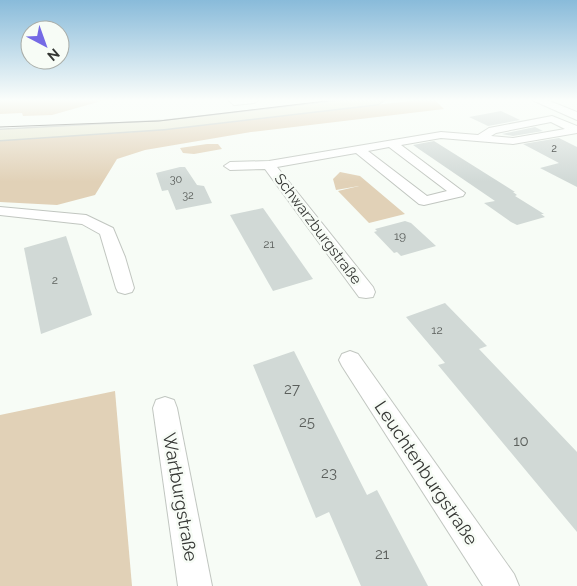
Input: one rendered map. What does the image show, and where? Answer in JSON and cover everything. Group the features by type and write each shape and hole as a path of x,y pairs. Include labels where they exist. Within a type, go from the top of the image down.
{"main road":[{"path":"0,135 126,127"}],"street":[{"name":"Schwarzburgstraße","path":"230,166 269,165 441,135 513,141 576,130"},
{"path":"359,150 424,201 458,193 392,144"},
{"name":"Schwarzburgstraße","path":"269,165 366,292"},
{"path":"0,211 86,220 106,231 117,257 125,288"},
{"name":"Leuchtenburgstraße","path":"350,360 502,586"},
{"name":"Wartburgstraße","path":"165,408 195,586"}],"shaded area":[{"path":"176,127 290,127 145,150 117,159 95,195 57,205 0,202 0,140 135,132"},
{"path":"218,144 222,149 194,154 183,153 180,148"},
{"path":"340,172 360,176 405,214 369,223 338,191 359,186 336,190 333,179"},
{"path":"115,391 132,586 0,586 0,415"}],"building":[{"path":"533,127 543,131 513,136 502,134"},
{"path":"559,138 577,147 577,187 540,168 559,163 523,144"},
{"path":"434,141 515,192 513,192 517,195 515,196 544,214 541,214 545,217 517,225 511,222 484,203 495,201 413,145"},
{"path":"185,167 197,185 204,186 212,203 176,210 168,190 162,191 156,173"},
{"path":"263,208 313,279 273,291 230,215"},
{"path":"405,221 411,223 436,246 401,256 397,252 394,253 374,232 377,231 375,229"},
{"path":"66,236 92,315 41,334 24,248"},
{"path":"445,303 487,346 479,349 577,452 577,532 438,365 445,363 406,317"},
{"path":"294,351 367,495 377,490 428,586 361,586 329,512 316,518 253,365"}]}
